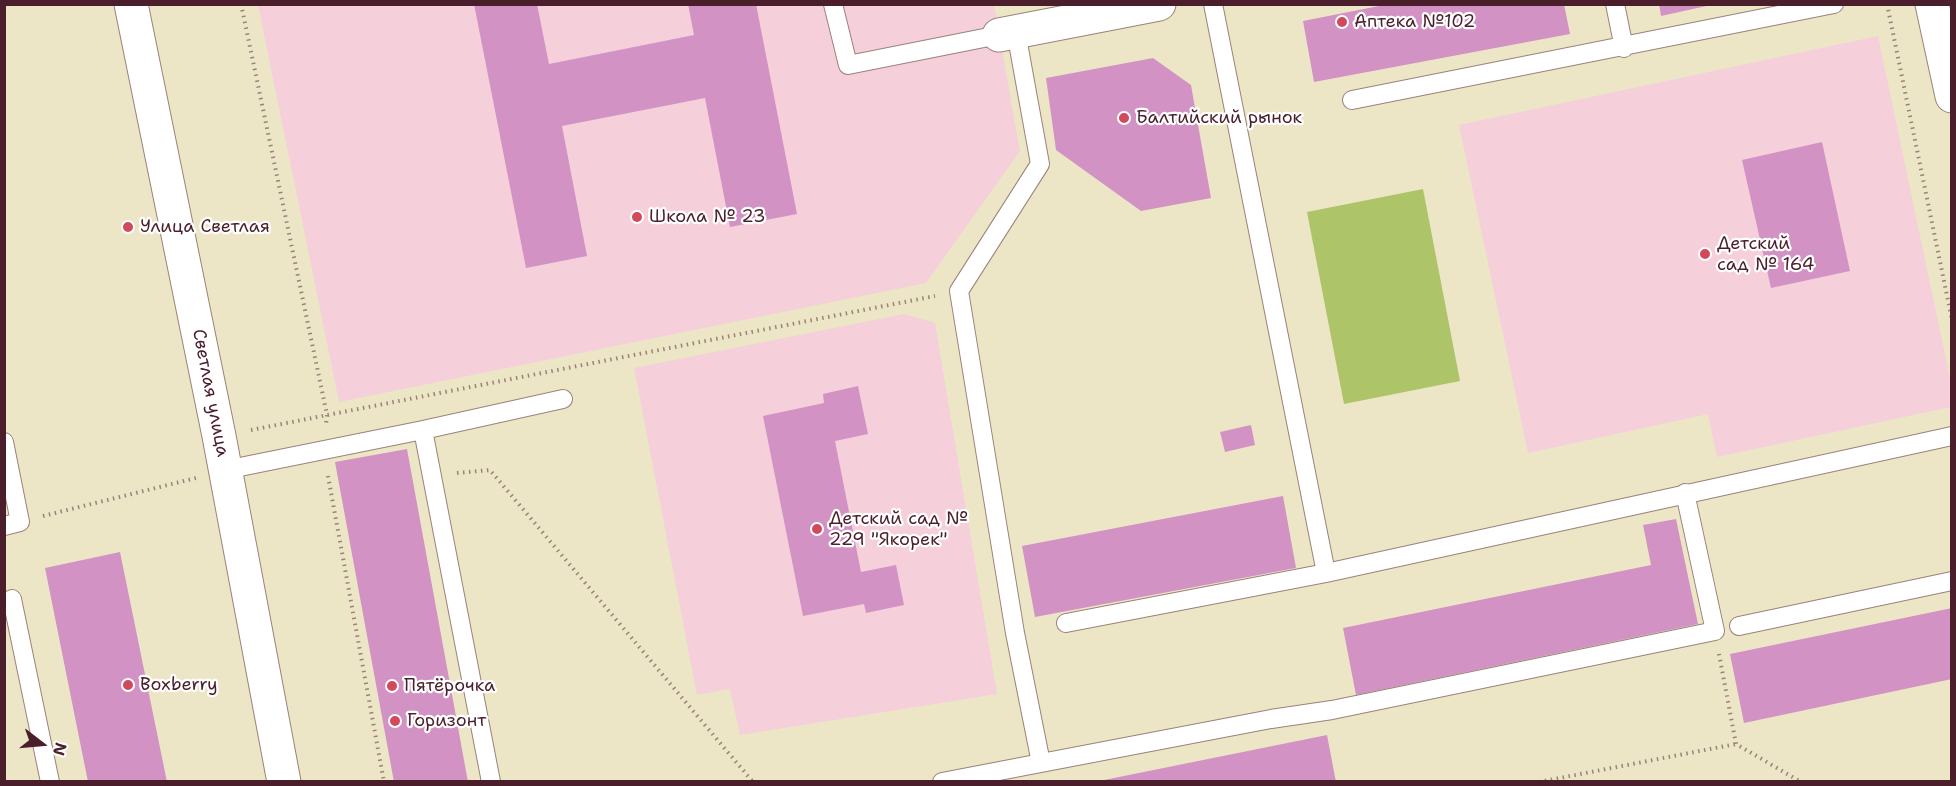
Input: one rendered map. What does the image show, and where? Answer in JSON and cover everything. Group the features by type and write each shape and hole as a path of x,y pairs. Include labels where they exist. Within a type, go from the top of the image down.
{"street":[{"name":"Светлая улица","path":"131,4 219,436 284,782"},
{"path":"1008,33 1159,4"},
{"path":"1932,4 1952,96"}],"lane":[{"path":"833,4 848,65 1008,33 1040,164 959,291 1015,633 1041,763"},
{"path":"1213,4 1326,573"},
{"path":"1615,4 1624,48"},
{"path":"1352,100 1624,48 1834,4"},
{"path":"225,470 563,399"},
{"path":"423,430 491,782"},
{"path":"1066,623 1326,573 1952,436"},
{"path":"4,442 12,524"},
{"path":"942,782 1270,719 1332,710 1715,631 1685,493"},
{"path":"1739,626 1952,581"},
{"path":"12,599 50,782"}],"path":[{"path":"241,4 327,415 323,450 384,782"},
{"path":"1887,4 1952,320"},
{"path":"219,436 959,291"},
{"path":"12,524 225,470"},
{"path":"432,476 490,470 753,782"},
{"path":"1715,631 1736,744"},
{"path":"1539,782 1736,744 1801,782"}],"shaded area":[{"name":"Школа № 23","path":"258,5 994,5 1020,151 926,283 339,402"},
{"name":"Детский сад № 164","path":"1878,36 1951,383 1951,407 1717,457 1708,414 1528,453 1459,125"},
{"name":"Детский сад № 229 \"Якорек\"","path":"904,314 935,323 997,694 740,735 730,689 697,695 634,368"}],"green space":[{"path":"1423,189 1460,381 1344,404 1307,212"}],"building":[{"path":"474,4 537,4 549,64 694,35 688,4 756,4 797,214 730,227 705,98 562,126 587,256 526,268"},
{"path":"1389,4 1564,4 1570,34 1314,82 1303,21"},
{"path":"1659,4 1711,4 1711,5 1661,16"},
{"name":"Балтийский рынок","path":"1153,58 1191,85 1211,198 1141,211 1056,150 1046,78"},
{"path":"1822,142 1850,271 1771,288 1742,160"},
{"path":"858,386 868,434 835,441 861,572 896,565 904,605 866,613 864,604 803,616 763,416 824,403 823,394"},
{"path":"1251,425 1255,445 1225,452 1220,432"},
{"path":"407,449 468,782 394,782 335,462"},
{"path":"1283,496 1296,568 1035,617 1022,546"},
{"path":"1676,519 1698,624 1356,695 1343,628 1651,565 1643,525"},
{"path":"120,552 167,782 88,782 45,568"},
{"path":"1952,608 1952,679 1744,723 1730,654"},
{"path":"1327,735 1336,782 1104,782 1104,780"}],"place":[{"name":"Аптека №102","path":"1342,22"},
{"name":"Балтийский рынок","path":"1124,118"},
{"name":"Школа № 23","path":"637,217"},
{"name":"Улица Светлая","path":"128,227"},
{"name":"Детский сад № 164","path":"1705,254"},
{"name":"Детский сад № 229 \"Якорек\"","path":"817,529"},
{"name":"Boxberry","path":"128,685"},
{"name":"Пятёрочка","path":"392,686"},
{"name":"Горизонт","path":"395,721"}]}
